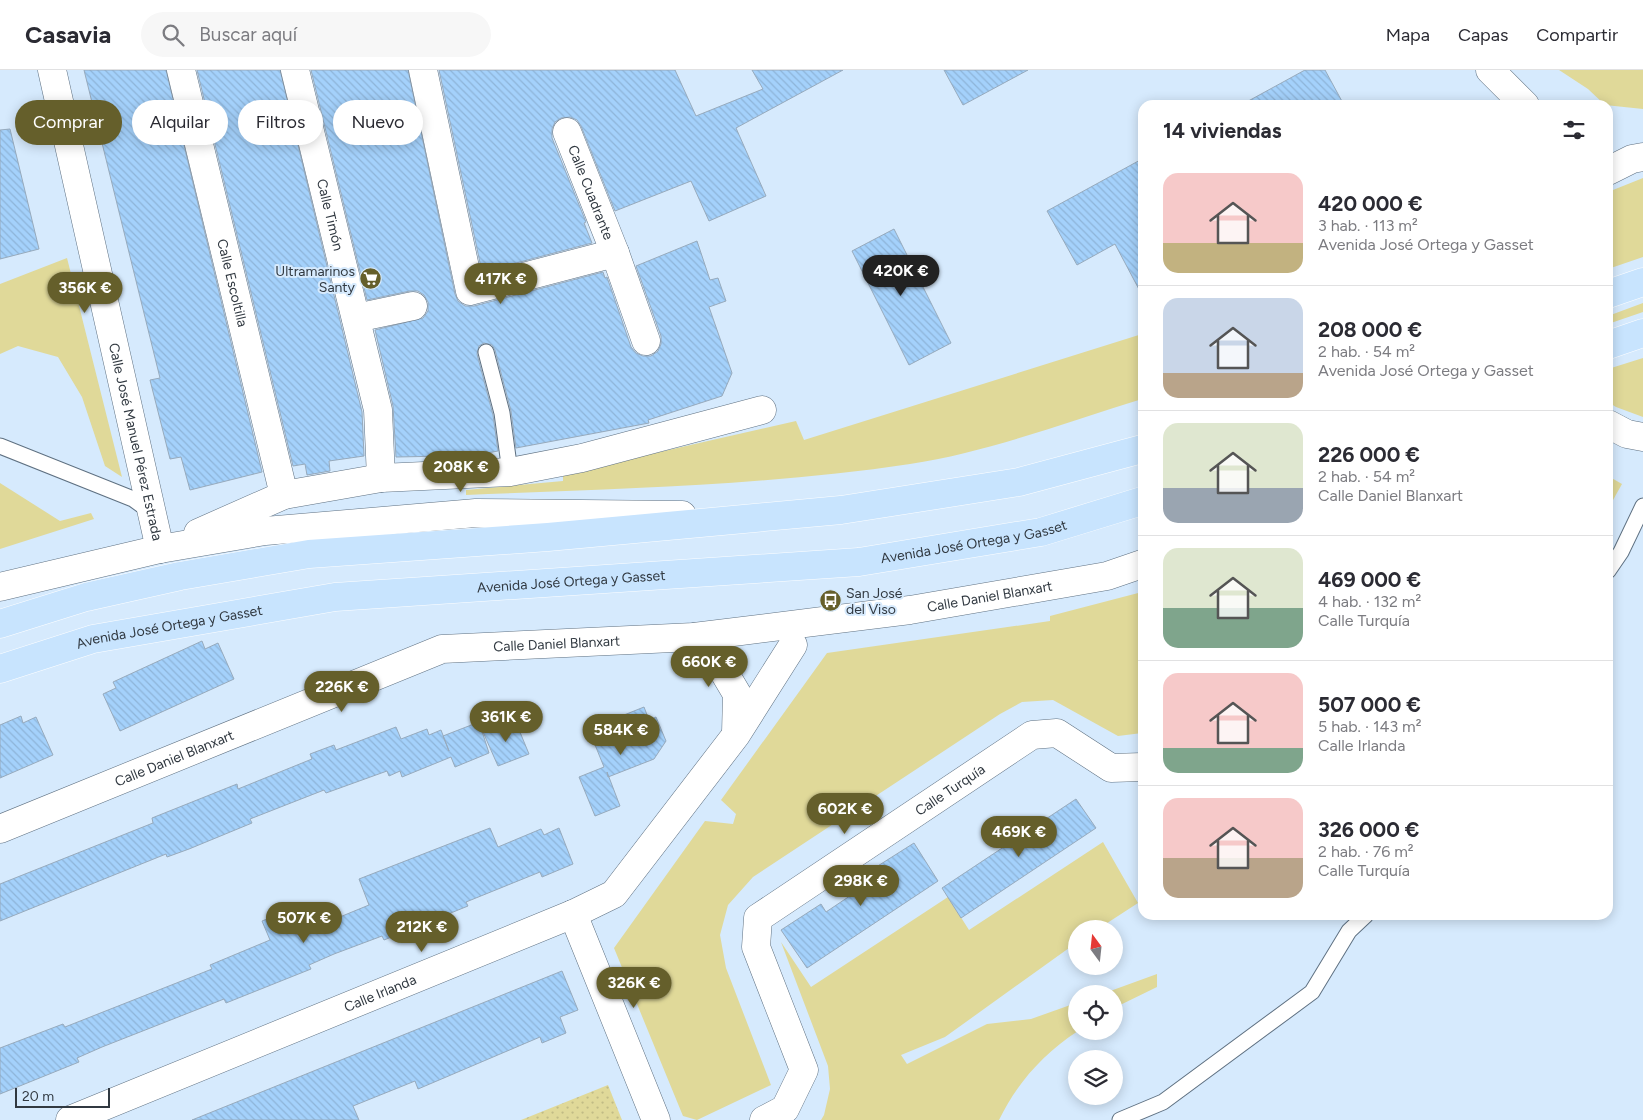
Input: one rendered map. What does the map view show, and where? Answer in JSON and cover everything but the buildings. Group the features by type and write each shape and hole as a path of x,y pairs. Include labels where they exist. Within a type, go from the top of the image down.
{"main road":[{"path":"1613,292 1643,282"},
{"path":"1613,343 1643,333"},
{"path":"0,624 86,597 180,576 309,554 548,537 841,510 1019,482 1138,450"},
{"name":"Avenida José Ortega y Gasset","path":"0,669 93,639 335,597 859,562 1041,532 1138,502"}],"street":[{"name":"Calle José Manuel Pérez Estrada","path":"52,70 160,549"},
{"name":"Calle Escoltilla","path":"181,70 284,496"},
{"name":"Calle Timón","path":"295,70 378,410 381,478"},
{"name":"Calle Cuadrante","path":"423,70 470,291 616,253"},
{"path":"1490,70 1518,100"},
{"name":"Calle Cuadrante","path":"567,132 616,253 646,340"},
{"path":"1613,167 1627,156"},
{"path":"356,318 413,306"},
{"path":"160,549 284,496 381,478 510,472 582,458 762,410"},
{"path":"1613,427 1626,434 1643,437"},
{"path":"0,587 160,549 265,532 476,513 768,517"},
{"name":"Calle Daniel Blanxart","path":"0,829 442,649 694,637 910,610 1107,576 1138,565"},
{"path":"694,637 718,662 737,694 736,734"},
{"name":"Calle Irlanda","path":"70,1120 573,914 614,894 736,734 793,645"},
{"name":"Calle Turquía","path":"764,1120 785,1110 804,1070 756,947 758,918 1032,735 1057,733 1111,768 1138,766"},
{"path":"573,914 656,1120"}],"lane":[{"path":"486,352 502,414 510,472"},
{"path":"0,446 132,500 152,513"},
{"path":"1613,564 1643,506"},
{"path":"1120,1120 1163,1102 1312,992 1349,931 1361,920"}],"shaded area":[{"path":"1559,70 1643,70 1643,109 1613,106 1613,100 1600,100 1588,89"},
{"path":"1643,178 1643,257 1613,267 1613,190"},
{"path":"67,258 122,477 105,466 82,397 58,357 18,346 0,354 0,284"},
{"path":"1643,303 1643,312 1613,322 1613,314"},
{"path":"1138,335 1138,400 1027,436 969,452 910,464 744,482 466,495 466,490 563,481 563,474 796,421 804,440"},
{"path":"1643,358 1643,417 1613,405 1613,367"},
{"path":"1613,479 1622,484 1613,500"},
{"path":"0,483 60,521 91,513 94,519 0,549"},
{"path":"1138,593 1138,734 1118,736 1053,700 1022,702 1000,714 753,877 728,905 720,935 726,968 771,1085 697,1120 683,1116 614,948 705,821 733,824 736,814 721,800 827,653 1050,621 1050,616"},
{"path":"1103,842 1138,903 1112,920 1068,920 1068,949 945,1037 901,1055 907,1064 987,1024 1031,1019 1068,1006 1068,1038 1053,1049 1032,1070 1006,1106 999,1120 821,1120 830,1089 828,1066 781,942 811,987 948,897 969,930"},
{"path":"1157,974 1157,987 1123,1004 1123,986"},
{"path":"608,1085 622,1120 521,1120"}],"place":[{"name":"Ultramarinos Santy","path":"371,279"},
{"name":"San José del Viso","path":"830,601"}]}
